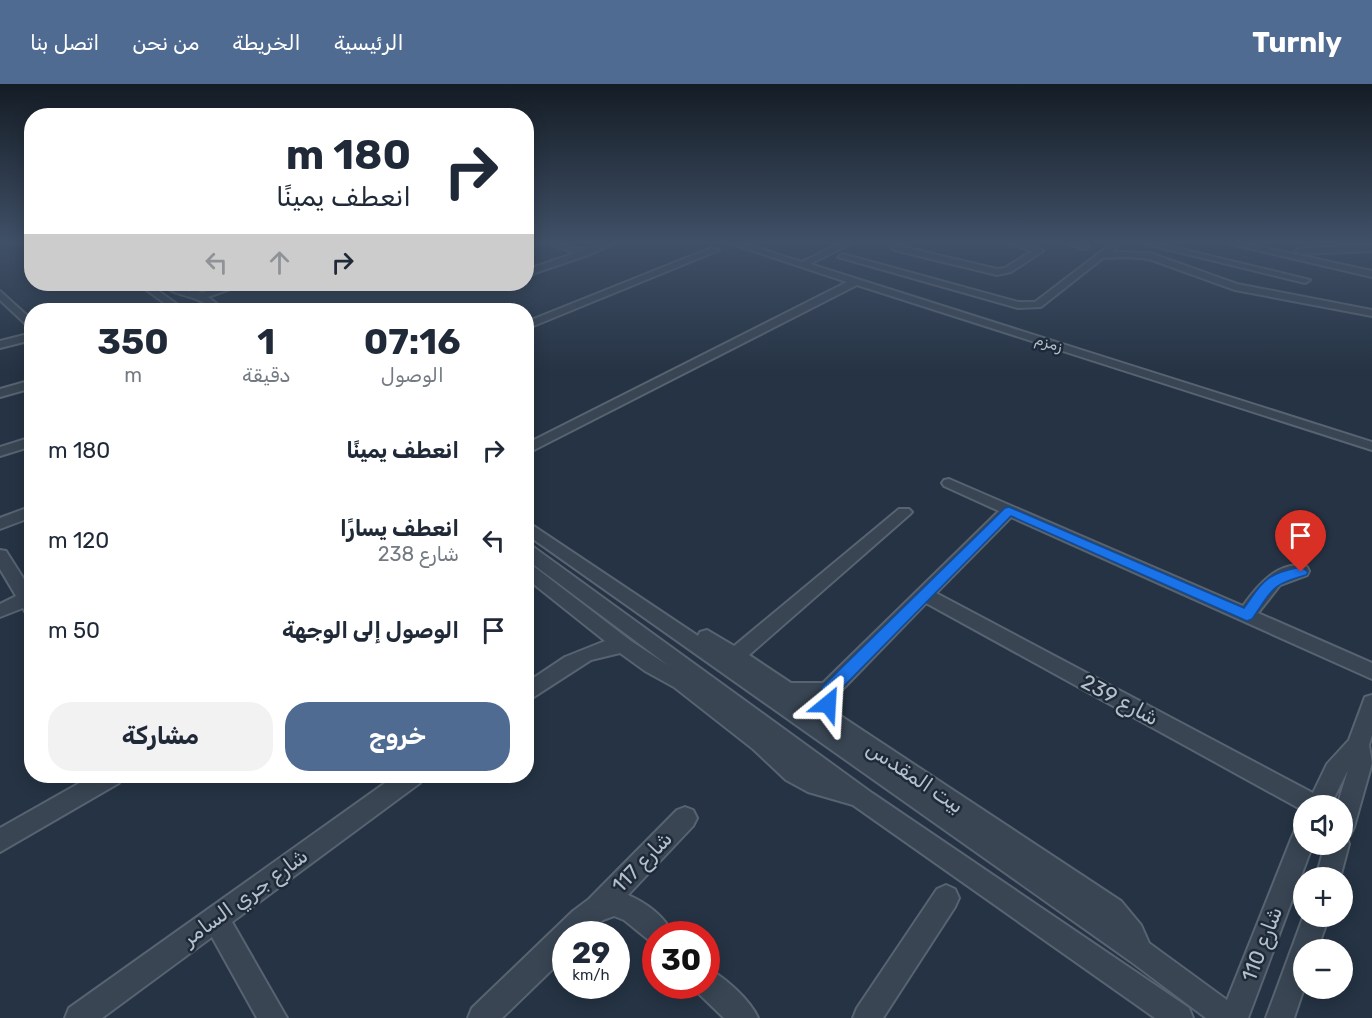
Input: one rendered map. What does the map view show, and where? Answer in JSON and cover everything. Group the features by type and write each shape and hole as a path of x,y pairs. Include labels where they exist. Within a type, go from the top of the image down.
{"street":[{"path":"534,323 628,285"},
{"path":"534,446 851,285"},
{"name":"زمزم","path":"864,285 1372,446"},
{"path":"892,294 908,285"},
{"path":"957,285 1018,305 1037,305 1062,285"},
{"path":"1229,285 1372,313"},
{"path":"153,291 170,303"},
{"path":"168,291 185,303"},
{"path":"177,291 184,296 210,291"},
{"path":"192,291 210,303"},
{"path":"0,294 5,305 24,320"},
{"path":"0,345 24,338"},
{"path":"0,393 24,386"},
{"path":"0,452 24,444"},
{"path":"949,483 1372,671"},
{"path":"787,691 828,691 1009,510"},
{"path":"735,656 904,512"},
{"path":"0,524 24,515"},
{"name":"بيت المقدس","path":"534,521 1112,910 1132,934 1139,952"},
{"name":"بيت المقدس","path":"534,532 1139,952 1229,1018"},
{"path":"0,555 24,596"},
{"path":"534,556 864,800 1179,1018"},
{"path":"552,569 563,600"},
{"path":"1247,615 1269,584 1283,576 1301,572"},
{"path":"534,576 624,646 688,687 771,750 799,776 816,785 864,800"},
{"name":"شارع 239","path":"925,595 1297,795"},
{"path":"0,611 24,605"},
{"path":"585,653 592,641 594,622"},
{"path":"534,688 585,653 604,646 624,646"},
{"path":"828,691 829,710 834,723"},
{"path":"1323,795 1344,758 1358,745 1372,703"},
{"path":"1352,795 1362,760 1358,745"},
{"path":"0,841 99,783"},
{"name":"شارع جري السامر","path":"79,1018 402,783"},
{"name":"شارع 117","path":"589,921 611,906 685,818"},
{"name":"شارع 110","path":"1234,1018 1297,855"},
{"path":"867,1018 946,898"},
{"path":"611,906 633,909 645,921"},
{"path":"215,918 273,1018"},
{"name":"شارع 117","path":"482,1018 552,950"},
{"path":"1280,1018 1293,981"},
{"path":"720,995 744,1018"}],"route":[{"path":"828,704 828,691 1009,510 1247,615 1275,579 1301,572"}]}
